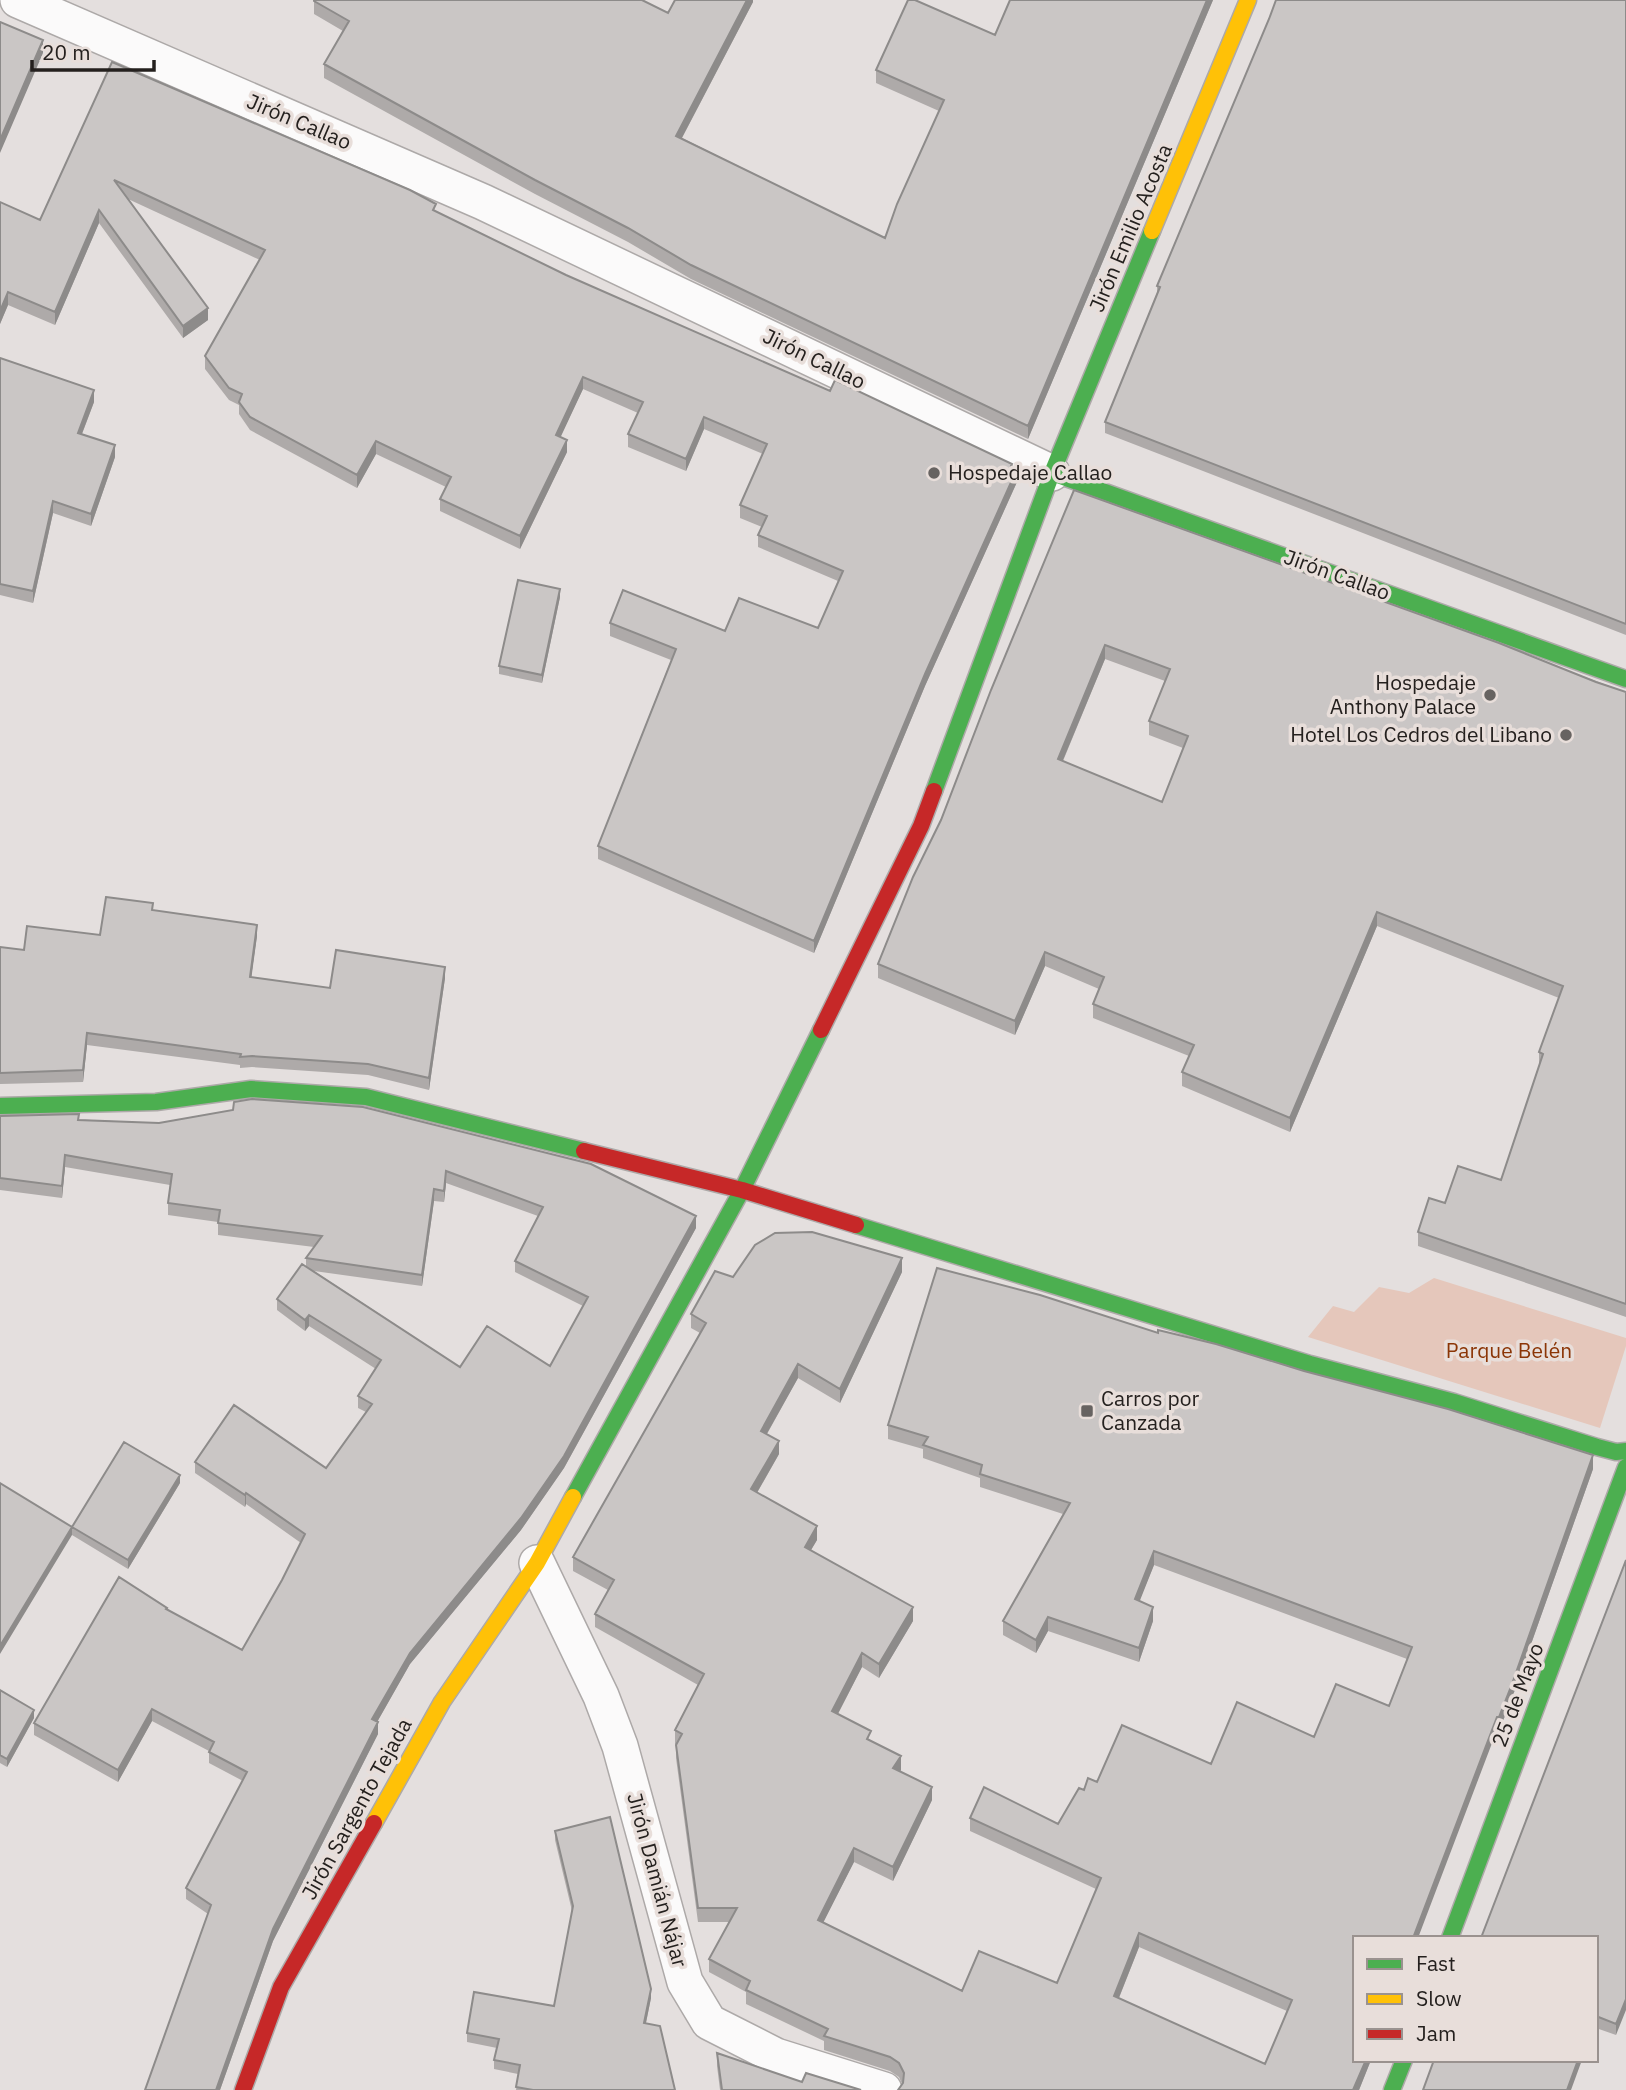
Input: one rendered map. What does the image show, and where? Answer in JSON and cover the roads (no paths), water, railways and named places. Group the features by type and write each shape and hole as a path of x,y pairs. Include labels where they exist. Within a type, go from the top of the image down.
{"street":[{"name":"Jirón Callao","path":"18,0 483,202 1052,473 1626,679"},
{"name":"Jirón Emilio Acosta","path":"742,1190 921,826 1052,473 1248,0"},
{"path":"0,1106 156,1102 251,1089 366,1097 742,1190 1310,1364 1454,1402 1597,1447 1616,1452 1626,1451"},
{"name":"Jirón Sargento Tejada","path":"243,2090 281,1987 442,1702 537,1563 742,1190"},
{"name":"25 de Mayo","path":"1451,1936 1626,1468"},
{"name":"Jirón Damián Nájar","path":"537,1563 601,1696 620,1746 685,1982 709,2022 776,2056 884,2090"},
{"path":"1392,2090 1403,2062"}],"place":[{"name":"Hospedaje Callao","path":"934,473"},
{"name":"Hospedaje Anthony Palace","path":"1490,695"},
{"name":"Hotel Los Cedros del Libano","path":"1566,735"},
{"name":"Carros por Canzada","path":"1087,1411"}],"park label":[{"name":"Parque Belén","path":"1509,1351"}]}
